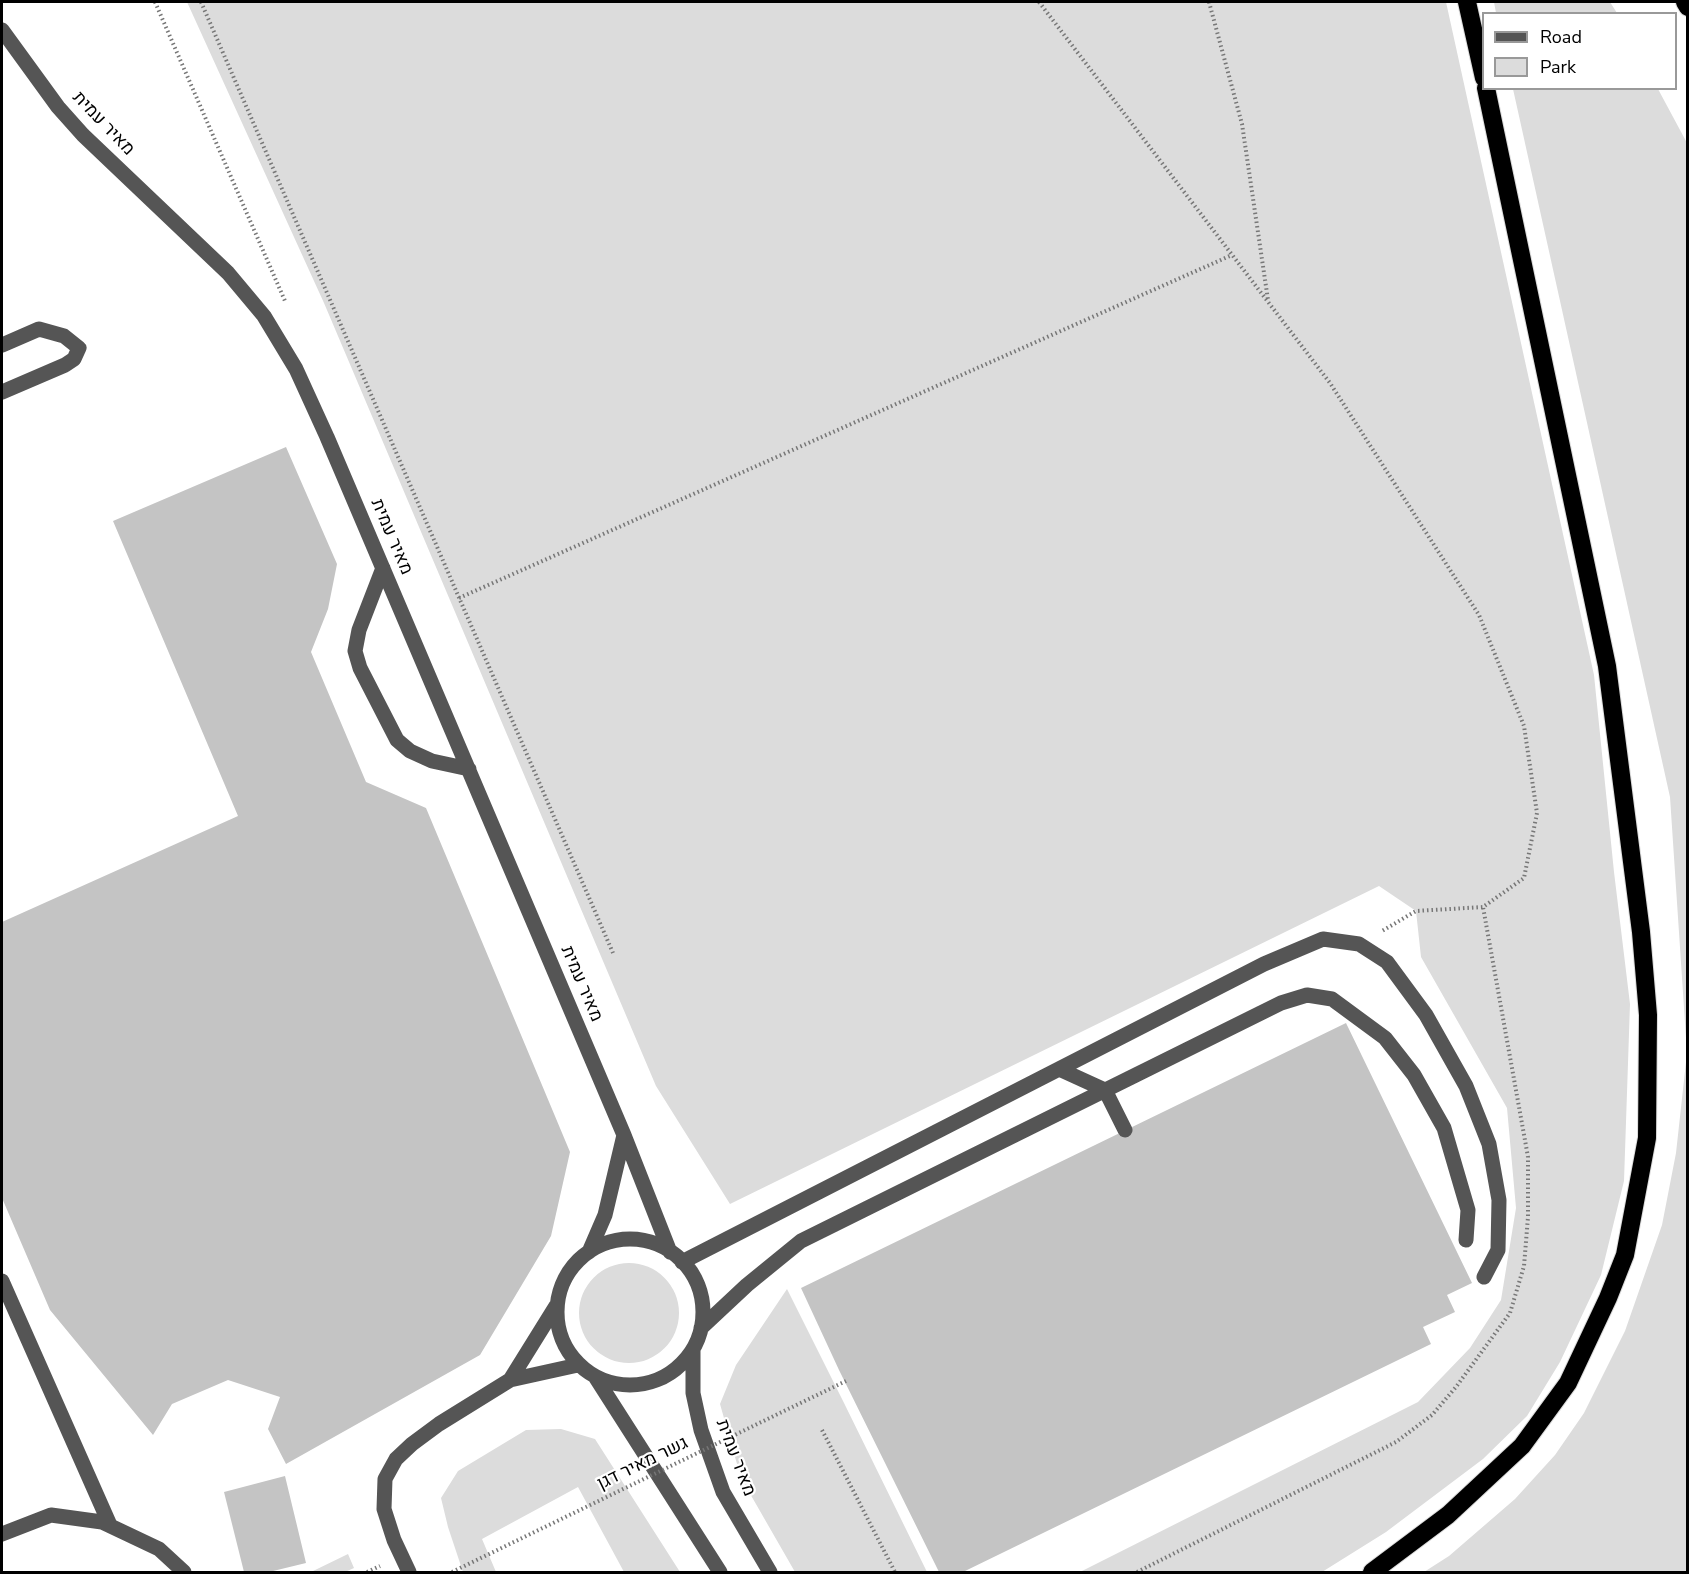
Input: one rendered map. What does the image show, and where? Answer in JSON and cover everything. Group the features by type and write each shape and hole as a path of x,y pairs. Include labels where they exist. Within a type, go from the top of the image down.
{"highway":[{"path":"1467,2 1482,69"},
{"path":"1684,2 1688,7"},
{"path":"1372,1572 1448,1515 1522,1446 1568,1383 1608,1298 1625,1255 1647,1138 1648,1015 1641,932 1606,666 1486,90"}],"street":[{"name":"מאיר עמית","path":"2,30 58,106 83,135 228,273 264,316 296,369 469,769 624,1135 670,1252"},
{"path":"2,345 39,329 64,336 79,348 74,359 65,365 2,392"},
{"path":"383,568 359,630 355,651 360,668 398,740 410,751 432,761 469,769"},
{"path":"682,1262 1264,964 1323,939 1359,944 1387,962 1426,1015 1466,1086 1489,1144 1499,1200 1498,1250 1484,1277"},
{"path":"701,1328 747,1285 801,1241 1281,1003 1307,995 1332,999 1385,1038 1414,1075 1444,1128 1468,1210 1466,1240"},
{"path":"1059,1069 1105,1090 1125,1130"},
{"path":"589,1252 605,1215 624,1135"},
{"path":"510,1380 556,1306 562,1284 573,1266 589,1252 606,1243 625,1239 645,1241 663,1247 690,1270 698,1284 703,1306 701,1328 693,1349 679,1366 661,1379 639,1385 617,1385 596,1377 578,1365 564,1347 558,1327 556,1306"},
{"path":"2,1281 110,1526"},
{"name":"מאיר עמית","path":"693,1349 693,1393 701,1430 723,1492 770,1572"},
{"path":"410,1572 394,1540 384,1509 385,1479 396,1459 439,1424 510,1380 578,1365"},
{"path":"596,1377 720,1572"},
{"path":"2,1534 51,1515 102,1522 159,1549 184,1572"}],"path":[{"path":"201,2 613,953"},
{"path":"1039,2 1330,383 1479,615 1524,726 1537,813 1524,878 1483,907 1416,911 1359,944"},
{"path":"1209,2 1242,124 1268,302"},
{"path":"459,598 1232,255"},
{"path":"1137,1572 1396,1442 1432,1415 1456,1387 1510,1313 1524,1266 1528,1217 1528,1158 1483,907"},
{"name":"גשר מאיר דגן","path":"452,1572 846,1381"},
{"path":"822,1430 895,1572"}],"green space":[{"path":"187,2 1446,2 1594,675 1630,1004 1624,1181 1601,1275 1560,1362 1527,1416 1483,1459 1386,1532 1322,1572 1080,1572 1418,1402 1470,1348 1501,1300 1516,1208 1507,1108 1421,957 1416,911 1379,886 730,1204 656,1086 324,303"},
{"path":"1494,2 1610,2 1616,12 1496,12"},
{"path":"1513,90 1659,90 1687,143 1687,1053 1670,797"},
{"path":"1687,1053 1687,1572 1424,1572 1449,1556 1515,1499 1555,1455 1584,1413 1625,1331 1662,1225 1676,1153"},
{"path":"629,1263 648,1266 665,1277 676,1294 679,1313 676,1332 665,1349 648,1360 629,1363 610,1360 593,1349 582,1332 579,1313 582,1294 593,1277 610,1266"},
{"path":"787,1289 927,1572 795,1572 741,1478 720,1404 736,1365"},
{"path":"561,1429 595,1439 680,1572 624,1572 578,1487 482,1539 496,1572 463,1572 441,1498 458,1471 526,1430"},
{"path":"348,1554 354,1568 345,1572 311,1572"}],"building":[{"path":"286,447 337,564 328,609 311,652 366,782 426,808 570,1152 551,1236 480,1355 286,1464 268,1429 280,1397 228,1380 172,1404 153,1435 50,1310 2,1198 2,922 238,816 113,521"},
{"path":"1346,1023 1472,1283 1447,1295 1455,1312 1423,1327 1431,1344 963,1572 939,1572 801,1288"},
{"path":"285,1476 306,1563 269,1572 244,1572 224,1492"}]}
